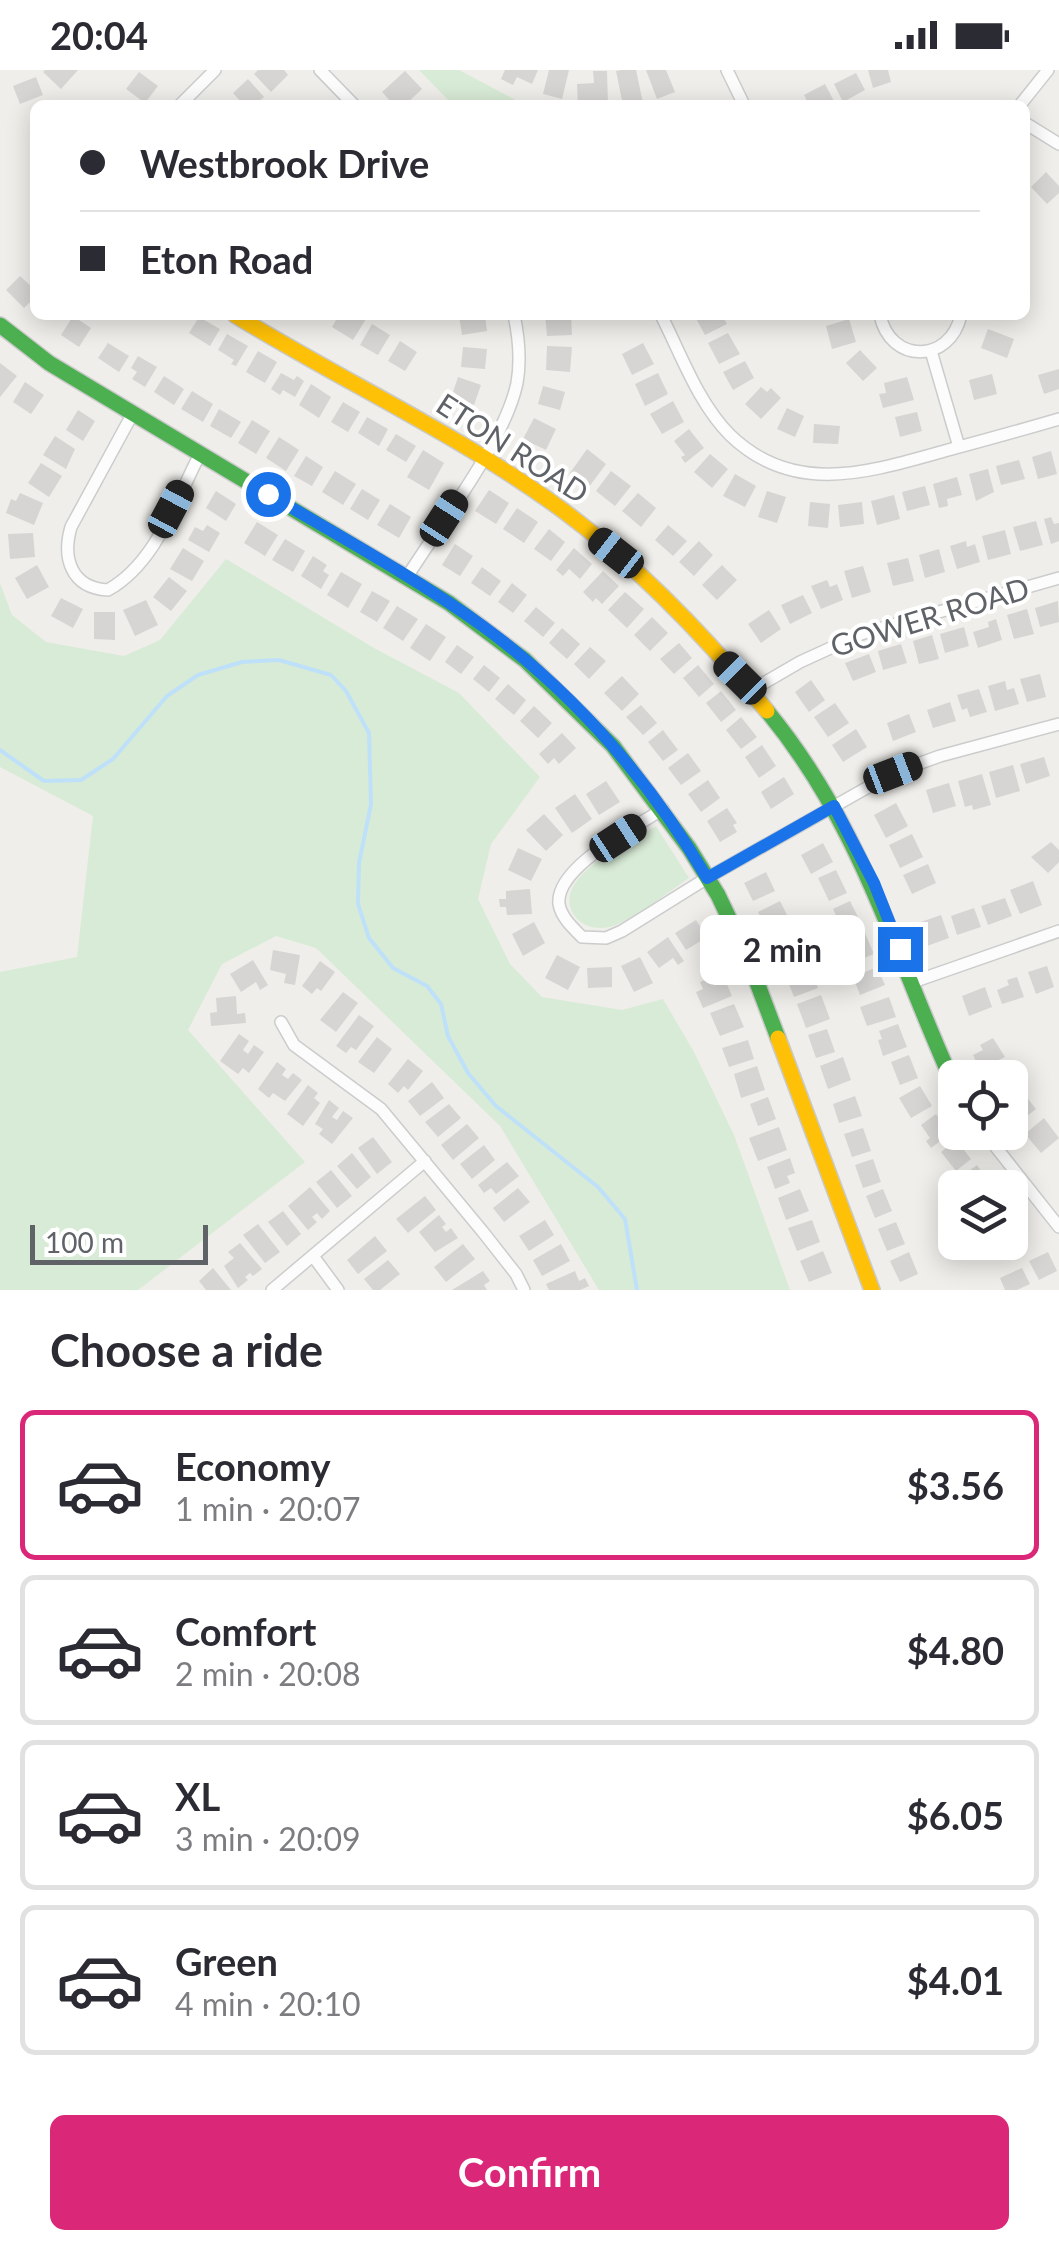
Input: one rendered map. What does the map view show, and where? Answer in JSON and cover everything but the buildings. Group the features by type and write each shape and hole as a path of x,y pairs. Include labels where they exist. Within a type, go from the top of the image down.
{"street":[{"path":"185,100 215,70"},
{"path":"320,70 349,100"},
{"path":"330,80 340,70"},
{"path":"726,70 741,100"},
{"path":"1024,100 1048,70"},
{"path":"1030,126 1059,144"},
{"name":"ETON ROAD","path":"244,320 544,497 616,553 750,691 834,806 874,883 942,1060"},
{"path":"406,577 494,439 516,385 520,348 515,320"},
{"path":"664,320 710,411 732,436 770,462 812,474 852,475 1059,419"},
{"path":"881,320 897,344 907,350 931,351 951,339 959,320"},
{"path":"0,325 50,363 485,628 526,660 613,746 663,809 707,878 747,956 872,1290"},
{"path":"931,351 958,447"},
{"path":"133,413 71,527 65,546 73,574 84,584 108,590 142,564 200,454"},
{"name":"GOWER ROAD","path":"750,691 862,634 1059,578"},
{"path":"663,809 575,868 562,888 559,904 582,937 606,938 893,773 1059,724"},
{"path":"914,982 1059,931"},
{"path":"281,1022 294,1045 381,1110 426,1160 516,1274 524,1290"},
{"path":"998,1150 1059,1227"},
{"path":"272,1290 426,1160"},
{"path":"314,1256 338,1290"}],"green space":[{"path":"419,70 459,70 516,100 448,100"},
{"path":"226,559 374,648 459,693 540,777 491,844 478,899 510,964 542,997 622,1010 663,999 734,1135 790,1290 599,1290 500,1126 316,948 276,936 222,964 188,1030 305,1162 138,1290 0,1290 0,972 77,957 93,816 0,767 0,583 12,615 46,642 124,656 160,640"},
{"path":"656,826 689,878 617,925 599,928 581,922 569,901 583,874"}],"waterway":[{"path":"0,750 44,781 81,780 113,759 167,696 198,675 242,662 279,660 331,675 346,691 369,733 371,804 359,863 358,904 369,938 393,968 427,986 441,1004 448,1036 468,1073 496,1106 598,1187 625,1219 637,1290"}],"traffic: fast":[{"path":"0,325 49,363 449,603 525,660 613,746 689,848 718,895 747,956 778,1038"},
{"path":"767,711 800,755 853,846 943,1060"}],"traffic: slow":[{"path":"244,320 442,432 561,509 670,604 767,711"},
{"path":"778,1038 872,1290"}],"route":[{"path":"268,494 449,603 526,660 613,746 663,809 707,878 834,806 874,883 900,949"}]}
